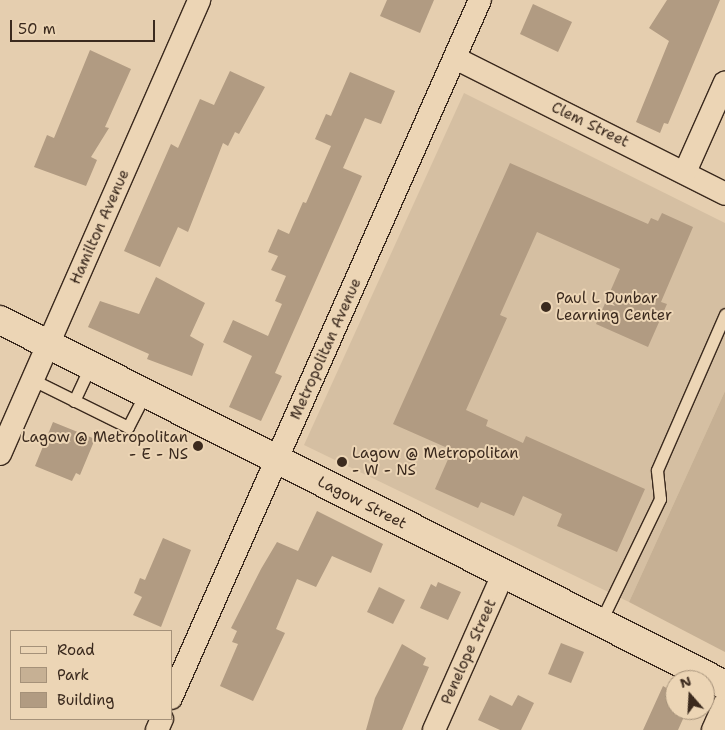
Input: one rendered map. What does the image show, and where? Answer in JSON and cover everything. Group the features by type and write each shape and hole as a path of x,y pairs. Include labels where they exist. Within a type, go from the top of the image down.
{"street":[{"name":"Hamilton Avenue","path":"0,454 199,0"},
{"name":"Metropolitan Avenue","path":"172,696 480,0"},
{"name":"Clem Street","path":"455,58 685,172 725,194"},
{"path":"685,172 725,82"},
{"name":"Lagow Street","path":"0,320 725,685"},
{"name":"Penelope Street","path":"434,730 503,574"},
{"path":"713,730 725,703"}],"lane":[{"path":"600,623 660,499 657,470 725,314"},
{"path":"74,401 90,366"},
{"path":"32,380 128,427 145,393"}],"shaded area":[{"name":"Paul L Dunbar Learning Center","path":"464,93 725,223 725,391 629,602 304,445"}],"green space":[{"path":"725,391 725,652 629,602"}],"building":[{"path":"387,0 434,0 420,33 380,16"},
{"path":"667,0 720,0 668,124 664,123 660,133 636,122 669,41 649,28"},
{"path":"533,4 572,22 558,52 520,34"},
{"path":"90,50 131,69 105,127 109,128 91,157 97,160 86,186 34,167 47,135 54,138"},
{"path":"230,71 265,87 239,134 235,132 228,146 223,143 188,232 178,227 160,267 124,251 171,144 178,148 200,99 214,105"},
{"path":"350,72 395,91 381,124 365,118 343,168 362,176 275,373 282,376 261,421 229,407 252,356 223,342 233,320 268,336 282,304 275,301 286,276 271,270 278,256 268,252 278,229 289,234 303,202 306,203 331,146 315,139 326,114 331,116"},
{"path":"510,163 648,224 651,218 658,221 662,213 693,227 661,302 667,304 648,347 596,324 620,269 537,232 500,315 507,318 466,410 488,420 486,426 523,443 526,436 645,489 617,552 557,526 562,514 523,496 514,516 481,502 478,508 435,489 452,450 393,424"},
{"path":"156,277 205,303 190,336 204,344 192,376 147,359 149,354 88,327 100,301 139,314"},
{"path":"53,422 95,439 80,475 76,473 72,481 35,466"},
{"path":"317,511 383,544 371,573 332,556 316,587 297,579 276,629 285,633 253,701 220,686 238,644 232,642 237,631 231,628 277,542 298,551"},
{"path":"163,538 191,550 161,627 133,615 142,597 134,593 140,578 145,580"},
{"path":"438,582 461,592 448,620 420,608 431,584 436,587"},
{"path":"379,587 405,600 393,624 367,612"},
{"path":"561,643 584,652 571,683 548,674"},
{"path":"402,644 426,658 423,665 429,667 402,730 366,730 375,698"},
{"path":"663,686 665,687 665,720 682,720 678,730 643,730"},
{"path":"490,695 512,706 518,695 534,703 521,730 500,730 478,720"}],"place":[{"name":"Paul L Dunbar Learning Center","path":"546,307"},
{"name":"Lagow @ Metropolitan - E - NS","path":"198,446"},
{"name":"Lagow @ Metropolitan - W - NS","path":"342,462"}]}
